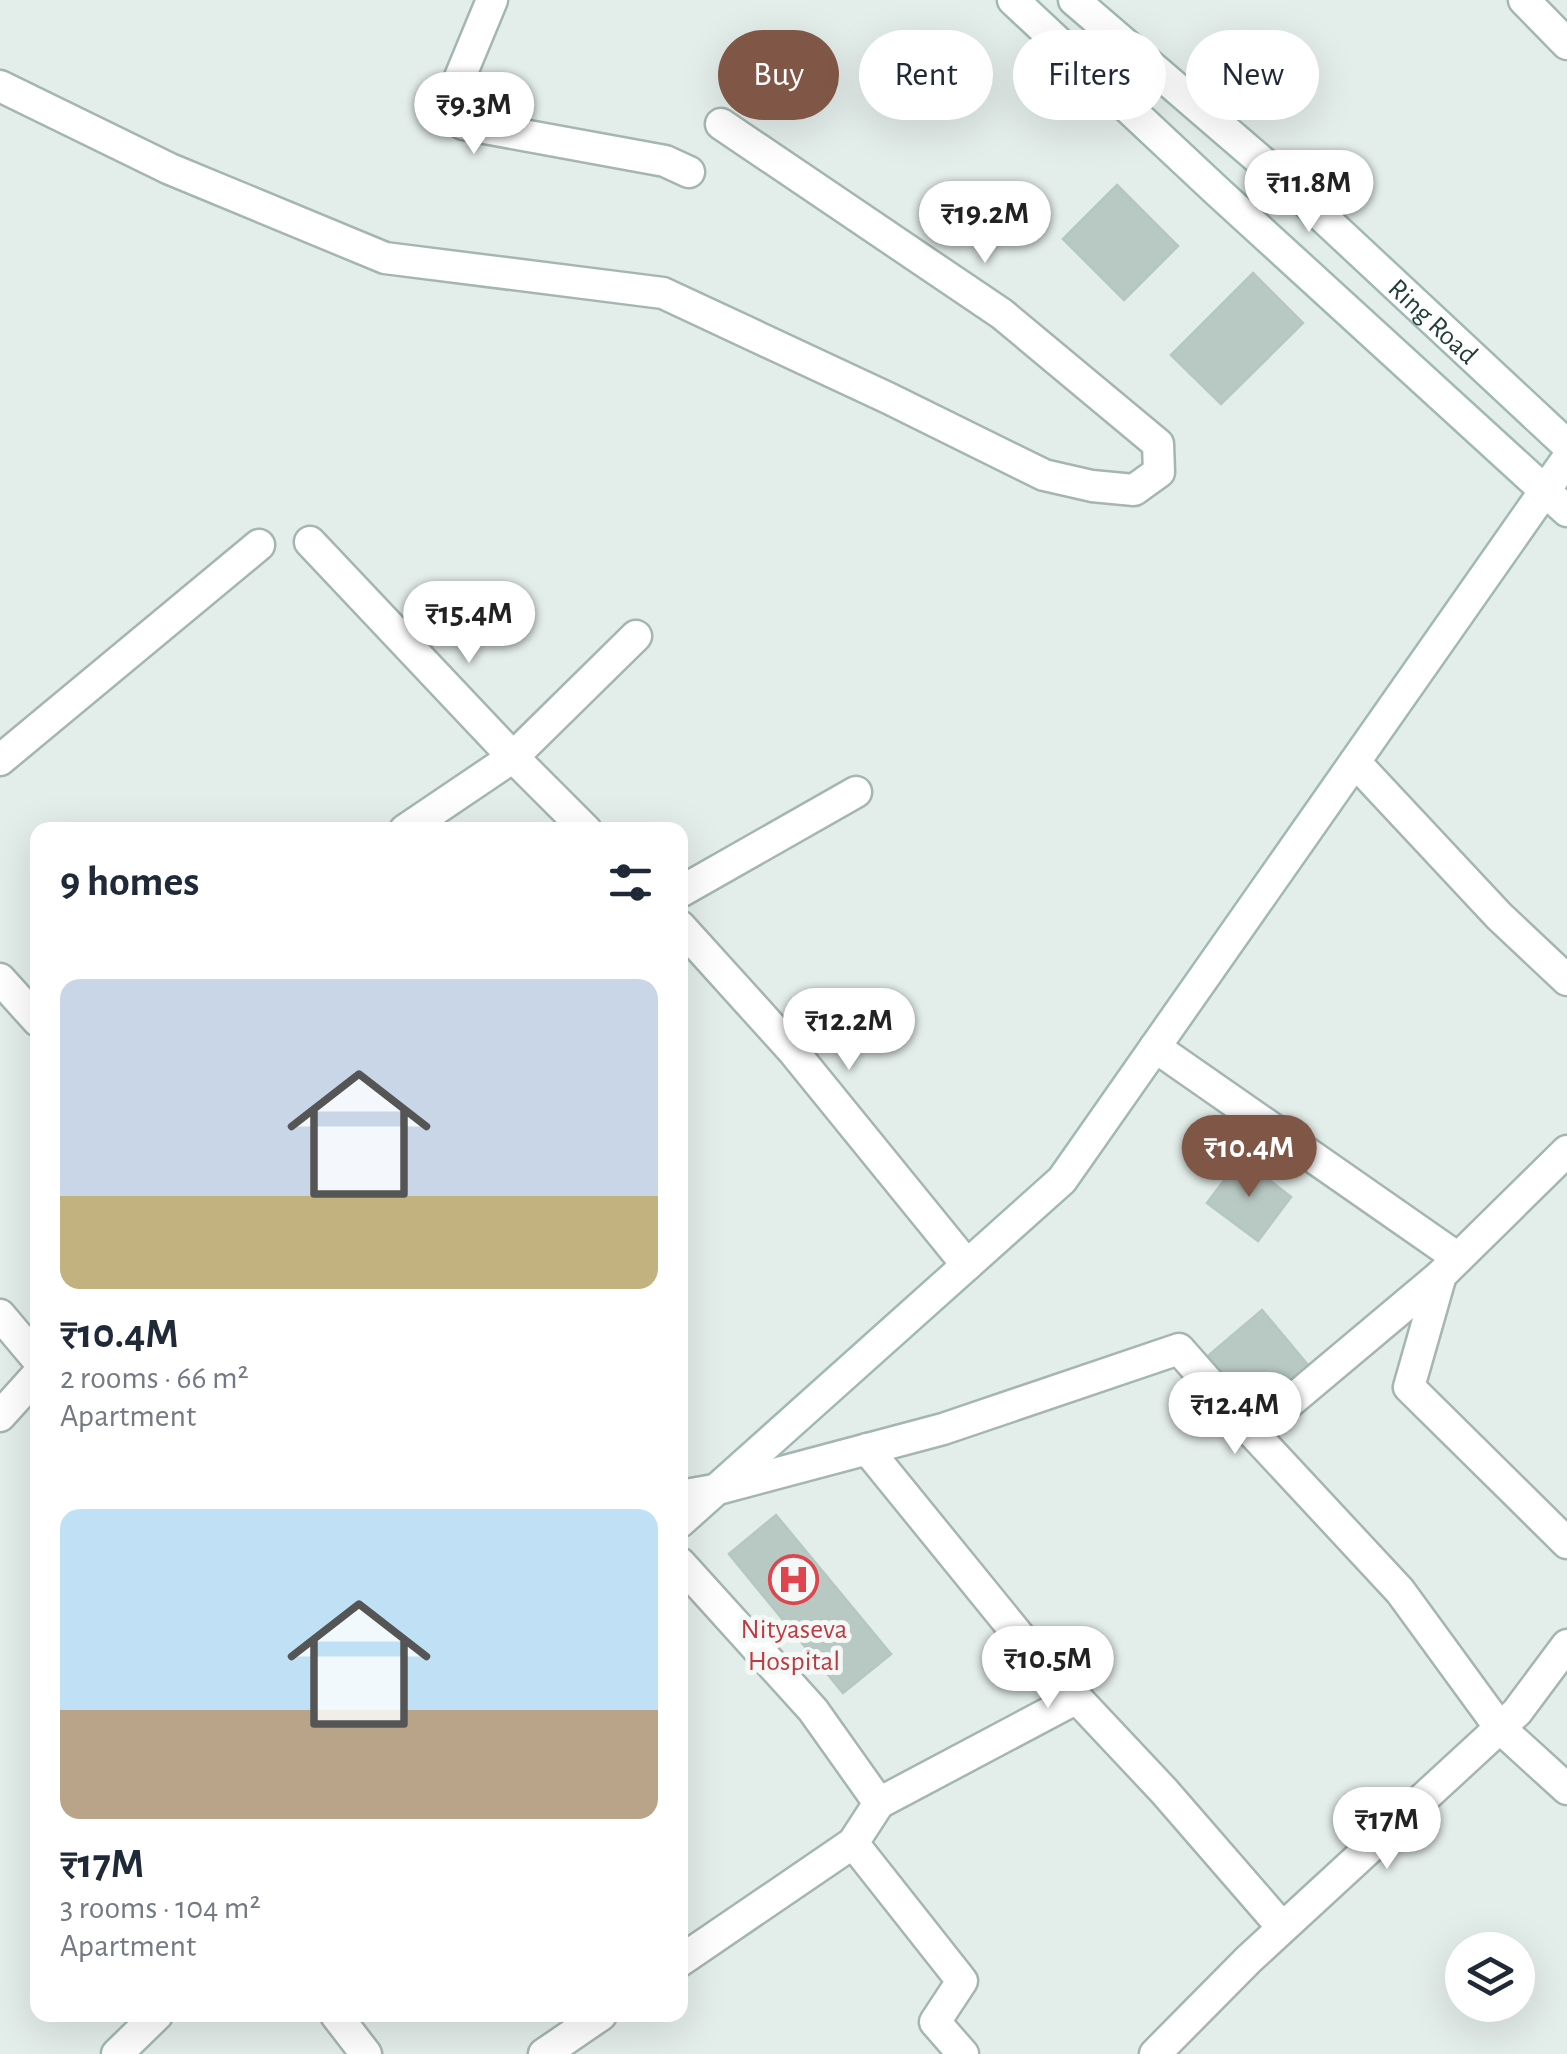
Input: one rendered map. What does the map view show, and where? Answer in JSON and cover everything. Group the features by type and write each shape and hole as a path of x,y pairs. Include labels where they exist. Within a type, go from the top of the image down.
{"street":[{"path":"492,0 451,99 452,112 463,124 665,162 689,172"},
{"path":"1013,0 1556,501"},
{"name":"Ring Road","path":"1074,0 1282,179 1567,445"},
{"path":"1524,0 1567,44"},
{"path":"0,86 170,169 385,258 663,292 1044,475 1134,490 1159,472 1158,444 1002,314 721,124"},
{"path":"688,1514 1062,1180 1354,762 1556,501 1567,459"},
{"path":"310,542 578,822"},
{"path":"0,760 259,545"},
{"path":"416,822 513,757 636,636"},
{"path":"1354,762 1499,916 1567,980"},
{"path":"688,887 856,792"},
{"path":"688,935 792,1051 967,1265"},
{"path":"0,979 30,1012"},
{"path":"1155,1047 1450,1266"},
{"path":"1253,1433 1450,1266 1567,1152"},
{"path":"1450,1266 1409,1386 1567,1543"},
{"path":"0,1315 30,1351"},
{"path":"688,1495 943,1429 1179,1349 1400,1591 1500,1728 1567,1789"},
{"path":"0,1416 30,1383"},
{"path":"867,1450 1024,1642 1164,1792 1282,1928"},
{"path":"688,1572 813,1710 880,1803"},
{"path":"1155,2054 1282,1928 1517,1712 1567,1646"},
{"path":"688,1956 853,1843 880,1803 1077,1698"},
{"path":"853,1843 962,1980 935,2022 963,2054"},
{"path":"117,2054 150,2022"},
{"path":"341,2022 366,2054"},
{"path":"544,2054 592,2022"}],"building":[{"path":"1117,185 1178,246 1124,300 1063,239"},
{"path":"1253,273 1303,323 1221,404 1171,355"},
{"path":"1241,1158 1291,1197 1258,1241 1207,1203"},
{"path":"1262,1310 1313,1371 1259,1416 1208,1356"},
{"path":"776,1515 891,1654 843,1693 729,1554"}],"place":[{"name":"Nityaseva Hospital","path":"794,1580"}]}
